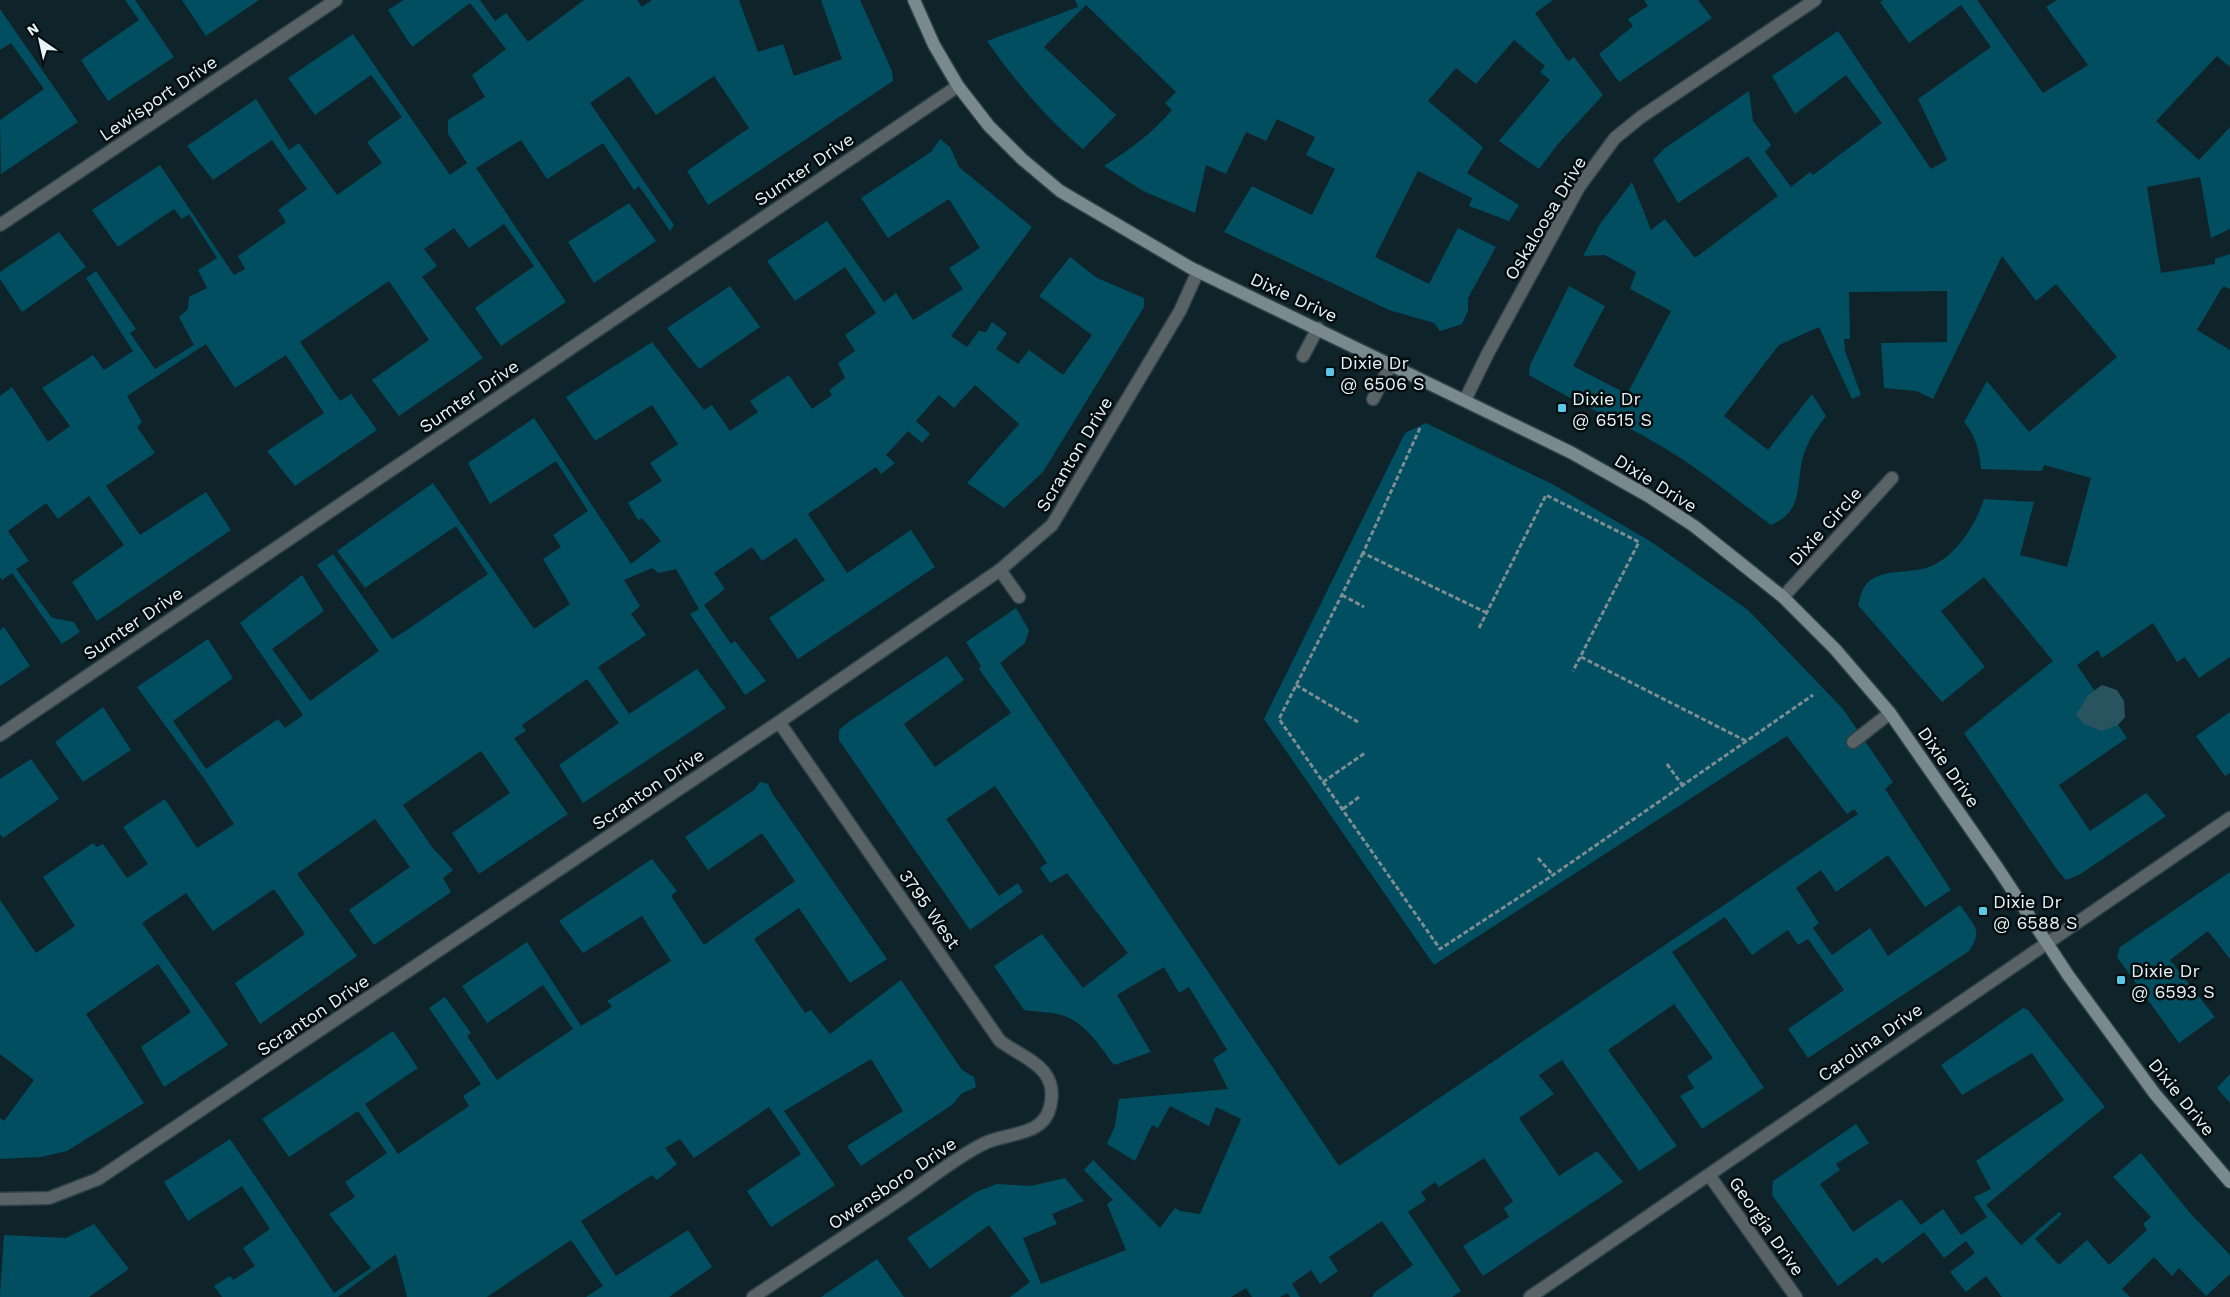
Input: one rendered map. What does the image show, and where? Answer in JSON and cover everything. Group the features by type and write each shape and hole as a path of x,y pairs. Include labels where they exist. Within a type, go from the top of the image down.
{"street":[{"name":"Lewisport Drive","path":"0,225 336,0"},
{"name":"Dixie Drive","path":"914,0 934,45 958,86 990,126 1022,159 1060,191 1198,271 1572,453 1648,496 1694,526 1783,597 1836,649 1890,713 1997,867 2046,942 2155,1094 2230,1182"},
{"name":"Oskaloosa Drive","path":"1465,400 1493,344 1579,187 1615,138 1641,117 1815,0"},
{"name":"Sumter Drive","path":"0,735 958,86"},
{"name":"Scranton Drive","path":"0,1199 48,1198 98,1179 779,722 1000,570 1052,525 1175,319 1198,271"},
{"path":"1303,356 1318,328"},
{"path":"1373,399 1391,364"},
{"name":"Dixie Circle","path":"1783,597 1892,478"},
{"path":"1000,570 1019,597"},
{"path":"1853,742 1890,713"},
{"name":"3795 West","path":"779,722 1000,1041 1016,1053 1038,1063 1047,1076 1052,1094 1050,1108"},
{"name":"Carolina Drive","path":"1530,1297 2046,942 2230,818"},
{"name":"Owensboro Drive","path":"753,1297 981,1144 1030,1131 1042,1123 1050,1108"},
{"name":"Georgia Drive","path":"1709,1175 1796,1297"}],"path":[{"path":"1420,428 1363,553 1279,719 1440,949 1553,875 1812,695"},
{"path":"1480,628 1546,496 1639,542 1573,671"},
{"path":"1363,553 1487,613"},
{"path":"1342,595 1364,607"},
{"path":"1581,657 1746,741"},
{"path":"1296,685 1358,722"},
{"path":"1324,782 1365,752"},
{"path":"1667,764 1683,786"},
{"path":"1342,809 1359,797"},
{"path":"1538,858 1553,875"}],"shaded area":[{"path":"125,0 135,0 174,57 108,101 81,60 139,20"},
{"path":"182,0 259,0 206,36"},
{"path":"404,0 480,0 495,21 506,13 528,42 584,0 637,0 642,7 652,0 739,0 758,52 783,44 794,76 842,59 821,0 860,0 892,71 893,81 708,205 687,171 749,128 714,76 656,115 629,76 590,103 674,225 670,231 639,186 634,190 603,143 547,179 521,140 476,168 566,302 501,346 475,308 534,266 504,224 469,248 454,228 424,249 437,266 422,277 483,358 399,416 372,380 429,340 389,281 300,342 340,401 351,394 377,430 295,486 267,451 324,413 286,355 235,388 206,344 127,396 142,422 137,427 155,453 106,486 140,535 206,492 231,530 97,621 72,582 124,545 89,496 58,519 46,503 8,531 29,561 16,569 52,618 74,622 80,632 62,644 12,573 2,580 0,577 0,396 12,387 48,442 70,426 42,388 93,355 104,370 133,351 86,278 96,271 136,329 130,333 155,369 194,345 179,317 188,309 189,297 207,288 198,270 217,258 189,214 182,219 174,209 118,247 92,210 160,165 234,275 245,269 238,256 286,222 278,210 307,189 272,140 213,180 187,146 256,99 289,150 299,143 337,195 382,163 367,142 402,117 371,75 315,115 288,78 353,34 450,175 467,163 448,134 448,120 485,97 472,75 506,49 470,3 412,47 388,10"},
{"path":"1075,0 1553,0 1535,13 1568,61 1574,57 1603,95 1558,144 1539,169 1499,141 1550,80 1540,72 1545,66 1514,40 1476,84 1456,68 1428,101 1483,147 1467,173 1519,205 1509,221 1469,206 1472,198 1418,171 1375,257 1429,284 1458,228 1496,247 1468,298 1468,311 1462,324 1440,331 1434,323 1389,310 1224,232 1252,186 1312,215 1335,169 1306,155 1315,137 1277,119 1266,141 1246,132 1226,174 1206,165 1195,213 1143,191 1104,166 1140,141 1164,119 1172,110 1165,103 1176,92 1086,5 1044,47 1116,115 1083,149 1069,137 1031,98 987,41 1078,7"},
{"path":"1644,0 1698,0 1712,18 1619,82 1599,54 1633,26 1628,19 1648,6"},
{"path":"1883,0 1977,0 2043,93 2088,65 2046,7 2057,0 2230,0 2230,67 2217,56 2156,121 2199,160 2230,127 2230,229 2211,238 2200,177 2147,187 2161,273 2215,264 2215,259 2230,254 2230,289 2223,286 2197,330 2230,350 2230,657 2199,678 2185,657 2177,662 2153,623 2102,658 2098,650 2077,665 2127,738 2059,785 2090,831 2146,793 2166,816 2079,875 2066,880 1964,733 2053,661 1984,577 1941,611 1985,667 1942,702 1858,605 1864,588 1870,580 1877,576 1926,568 1946,557 1955,549 1969,530 1984,499 2034,502 2020,555 2067,567 2091,478 2044,465 2042,471 1981,469 1976,444 1964,422 1987,381 2029,432 2117,357 2056,284 2036,301 2002,256 1933,399 1916,391 1884,388 1881,343 1947,342 1947,291 1849,292 1850,339 1844,339 1845,351 1861,395 1852,399 1819,327 1779,345 1724,416 1768,450 1812,394 1826,416 1806,448 1793,506 1789,513 1771,525 1707,476 1666,449 1529,375 1530,365 1569,286 1605,306 1573,366 1627,394 1671,311 1630,289 1636,272 1605,255 1583,256 1600,224 1632,182 1651,230 1665,219 1695,258 1778,196 1748,156 1678,203 1653,160 1665,148 1749,91 1753,121 1771,145 1765,152 1791,187 1810,172 1813,175 1882,123 1846,75 1795,114 1772,76 1838,31 1931,169 1947,160 1918,99 1991,47 1961,5 1909,43 1880,2"},
{"path":"0,9 78,122 1,174 0,120 44,89 11,43 0,50"},
{"path":"940,139 950,147 959,167 1032,227 951,336 967,347 979,331 986,332 992,322 1007,333 996,349 1018,364 1029,350 1063,375 1092,335 1039,296 1070,257 1097,278 1144,298 1144,307 1043,472 1004,508 967,483 1019,424 975,385 954,408 939,395 916,421 930,434 922,443 908,431 886,455 895,463 881,474 876,467 808,514 847,573 911,530 935,567 798,659 769,618 825,580 796,538 762,561 752,547 714,573 725,589 704,605 731,644 735,641 766,681 745,695 690,614 699,609 676,569 659,573 652,568 624,580 640,606 631,614 646,635 598,667 629,714 697,669 726,708 583,803 559,765 619,723 587,679 522,725 526,731 514,738 568,814 479,874 452,833 510,793 481,751 403,805 432,847 453,870 443,878 451,892 374,945 349,910 410,867 375,819 297,874 357,956 260,1024 235,983 305,934 274,889 213,931 186,893 142,923 228,1045 164,1087 141,1047 191,1012 158,964 86,1014 144,1103 67,1151 41,1157 0,1159 0,1118 4,1121 34,1080 0,1054 0,900 36,953 75,926 43,877 93,843 97,847 103,844 127,878 148,864 123,827 165,799 197,848 234,824 203,777 137,687 208,639 233,678 173,721 206,769 278,719 285,728 303,715 240,623 302,575 324,611 272,649 310,701 379,651 317,565 333,554 392,639 488,574 456,526 365,588 337,551 433,483 534,629 570,604 543,559 561,547 553,535 588,511 556,461 490,504 468,463 534,418 631,564 661,541 642,518 638,520 628,503 662,481 650,463 678,444 652,405 595,441 566,397 652,342 704,410 712,405 730,431 758,412 750,401 789,375 812,409 832,395 829,390 845,378 838,363 855,351 845,335 876,313 845,267 795,301 767,261 827,221 884,302 896,293 913,320 963,289 949,268 980,248 949,199 888,238 861,198 931,152"},
{"path":"629,203 656,241 594,283 568,242"},
{"path":"59,232 86,267 22,312 0,279 0,272"},
{"path":"730,286 760,327 699,369 667,328"},
{"path":"1426,423 1554,485 1650,541 1748,610 1843,709 1893,782 1885,789 1951,890 1925,907 1888,855 1836,892 1821,870 1796,888 1819,923 1813,928 1832,955 1870,928 1888,956 1960,905 1973,923 1976,932 1976,937 1969,951 1808,1058 1788,1029 1844,990 1808,939 1798,945 1788,930 1752,955 1725,917 1672,952 1764,1088 1702,1129 1680,1096 1694,1088 1687,1076 1713,1058 1674,1004 1608,1050 1677,1146 1639,1171 1562,1060 1539,1075 1554,1094 1519,1118 1559,1176 1597,1151 1623,1182 1483,1276 1463,1246 1509,1217 1504,1208 1513,1201 1484,1158 1439,1187 1435,1182 1421,1192 1426,1200 1408,1212 1461,1291 1452,1297 1372,1297 1375,1292 1413,1265 1382,1221 1329,1257 1338,1271 1320,1284 1311,1270 1292,1284 1300,1297 1290,1297 1287,1293 1280,1297 1252,1297 1246,1288 1231,1297 1010,1297 1030,1282 989,1225 930,1269 907,1238 976,1192 997,1184 1031,1186 1065,1178 1084,1201 1052,1214 1057,1224 1023,1238 1041,1284 1126,1250 1107,1204 1113,1200 1084,1170 1093,1160 1160,1228 1175,1208 1180,1211 1200,1214 1241,1119 1216,1107 1209,1126 1170,1106 1158,1128 1152,1125 1135,1161 1107,1144 1115,1126 1119,1099 1228,1089 1213,1059 1227,1050 1189,987 1179,993 1164,967 1117,995 1151,1052 1114,1065 1094,1038 1075,1021 1057,1014 1024,1010 994,966 1042,934 1083,988 1128,953 1067,873 1050,883 1040,868 1047,863 995,786 946,819 999,896 1018,883 1023,892 970,930 839,740 839,730 850,721 947,656 964,680 904,724 935,767 1011,713 979,669 981,666 966,642 1016,608 1029,630 1025,643 1000,663 1339,1166 1858,814 1854,809 1847,814 1787,736 1434,965 1264,719 1405,433"},
{"path":"4,627 30,666 0,686 0,630"},
{"path":"2102,685 2117,690 2124,701 2125,717 2118,725 2102,731 2084,724 2076,715 2088,695"},
{"path":"103,707 131,750 83,782 55,742"},
{"path":"2230,712 2230,773 2225,776 2196,736"},
{"path":"31,759 59,799 3,838 0,834 0,779"},
{"path":"760,782 768,784 772,793 887,959 850,983 799,908 754,939 805,1013 811,1010 830,1034 901,980 962,1070 974,1077 976,1087 961,1094 953,1104 861,1166 847,1146 903,1111 871,1059 784,1111 835,1185 771,1227 747,1191 801,1154 769,1107 694,1158 680,1139 665,1148 677,1164 657,1180 652,1175 581,1221 616,1276 688,1230 712,1267 669,1297 586,1297 603,1286 571,1240 487,1297 407,1297 396,1254 338,1297 222,1297 214,1286 230,1276 233,1280 255,1266 243,1248 270,1229 242,1186 188,1221 164,1182 230,1139 334,1293 371,1268 329,1214 355,1197 345,1182 387,1153 358,1111 289,1157 262,1119 393,1031 418,1068 365,1104 398,1154 469,1106 463,1096 481,1084 429,1008 445,997 471,1033 467,1036 497,1080 573,1029 543,985 487,1023 462,986 527,942 581,1026 609,1009 612,1006 607,1001 671,961 642,916 583,953 559,921 652,859 677,891 671,896 704,945 795,881 762,833 708,870 685,837 754,790"},
{"path":"2230,872 2230,959 2208,931 2170,960 2215,1017 2179,1043 2117,957 2120,947"},
{"path":"2023,1008 2028,1010 2105,1107 1986,1205 2021,1245 2059,1212 2062,1214 2035,1239 2059,1265 2087,1240 2109,1265 2147,1230 2143,1224 2151,1217 2113,1177 2141,1153 2190,1213 2230,1255 2230,1274 2206,1296 2179,1268 2172,1276 2154,1257 2122,1289 2130,1297 2002,1297 1986,1276 1966,1292 1950,1272 1975,1253 1966,1241 1944,1258 1924,1232 1882,1264 1877,1257 1838,1286 1772,1195 1773,1181 1856,1124 1869,1143 1836,1164 1840,1170 1820,1184 1853,1232 1901,1199 1921,1225 1943,1209 1961,1235 1987,1217 1974,1197 1991,1189 1976,1161 2064,1100 2032,1053 1962,1095 1941,1065"},
{"path":"2230,1074 2230,1103 2217,1088"},
{"path":"94,1224 129,1269 89,1297 0,1297 4,1235 66,1238"},
{"path":"877,1259 904,1297 821,1297"}],"place":[{"name":"Dixie Dr @ 6506 S","path":"1330,372"},
{"name":"Dixie Dr @ 6515 S","path":"1562,408"},
{"name":"Dixie Dr @ 6588 S","path":"1983,911"},
{"name":"Dixie Dr @ 6593 S","path":"2121,980"}]}
